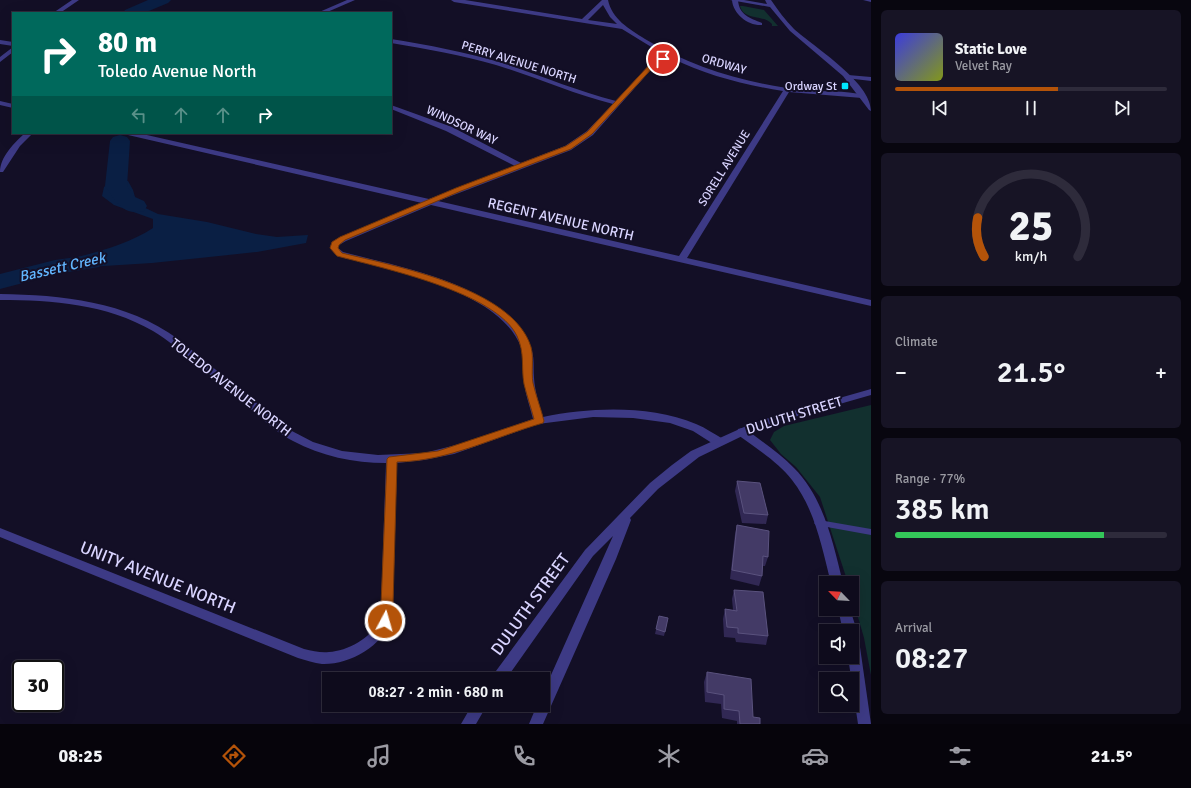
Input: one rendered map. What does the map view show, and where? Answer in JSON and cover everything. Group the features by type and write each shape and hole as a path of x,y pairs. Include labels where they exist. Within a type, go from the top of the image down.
{"street":[{"path":"57,12 75,0"},
{"path":"322,12 352,0"},
{"path":"454,0 624,27"},
{"name":"ORDWAY","path":"583,20 605,0 610,14 624,27 649,45 670,56 718,75 787,89 862,96"},
{"path":"734,0 772,6"},
{"path":"734,0 736,9 741,15 760,24"},
{"path":"761,0 768,0 783,22 848,77 871,109"},
{"path":"866,0 871,0"},
{"name":"PERRY AVENUE NORTH","path":"392,41 444,51 497,64 598,99 616,103"},
{"path":"0,42 12,44"},
{"path":"0,60 12,50"},
{"path":"539,421 528,383 527,348 520,334 508,319 490,306 461,290 434,279 340,254 334,248 335,244 343,239 429,202 554,154 580,140 590,133 654,63 670,56"},
{"path":"848,77 871,79"},
{"name":"SORELL AVENUE","path":"681,260 787,89"},
{"path":"0,103 12,106"},
{"name":"WINDSOR WAY","path":"392,107 449,130 521,166"},
{"path":"0,170 17,145 28,134"},
{"name":"REGENT AVENUE NORTH","path":"132,134 871,303"},
{"name":"TOLEDO AVENUE NORTH","path":"0,297 64,299 97,306 128,315 155,328 178,344 295,438 319,448 348,456 409,459 438,455 539,421 581,415 618,413 679,422 699,429 719,442"},
{"name":"DULUTH STREET","path":"503,672 589,553 654,486 695,454 759,424 871,392"},
{"path":"742,432 768,452 795,476 808,494 819,523 835,576"},
{"name":"UNITY AVENUE NORTH","path":"0,532 303,654 322,658 344,655 360,648 375,636 385,621 387,605 392,459"},
{"name":"DULUTH STREET","path":"536,724 610,559 626,516"},
{"path":"856,664 865,724"},
{"path":"468,724 476,712"}],"lane":[{"path":"819,523 871,532"}],"green space":[{"path":"740,6 764,10 778,26 772,26 772,24 764,19 745,14"},
{"path":"871,405 871,675 864,638 858,616 859,616 859,576 846,576 820,497 796,467 781,454 770,440 774,432 784,426"}],"water":[{"path":"114,178 128,181 133,190 137,204 158,214 207,222 256,234 277,237 308,235 306,243 257,252 152,263 56,269 55,263 118,245 142,235 153,228 153,219 114,205 102,196 104,187"}],"building":[{"path":"737,481 760,483 768,515 744,513"},
{"path":"737,525 769,531 768,557 763,556 762,576 732,570"},
{"path":"734,590 763,592 768,636 738,633 738,628 727,627 725,609 737,611"},
{"path":"659,616 668,618 665,632 656,629"},
{"path":"707,672 751,679 753,717 760,718 760,724 740,724 739,711 724,709 724,695 707,692"}],"waterway":[{"name":"Bassett Creek","path":"133,12 163,0"},
{"name":"Bassett Creek","path":"120,141 116,186 127,202 136,206"},
{"name":"Bassett Creek","path":"0,282 55,267 91,262"}],"place":[{"name":"Ordway St","path":"845,86"}],"route":[{"path":"385,621 387,605 392,459 409,459 438,455 539,421 528,383 529,366 527,348 520,334 508,319 490,306 461,290 434,279 405,270 340,254 334,248 335,244 343,239 458,190 568,148 590,133 654,63 663,59"}]}
